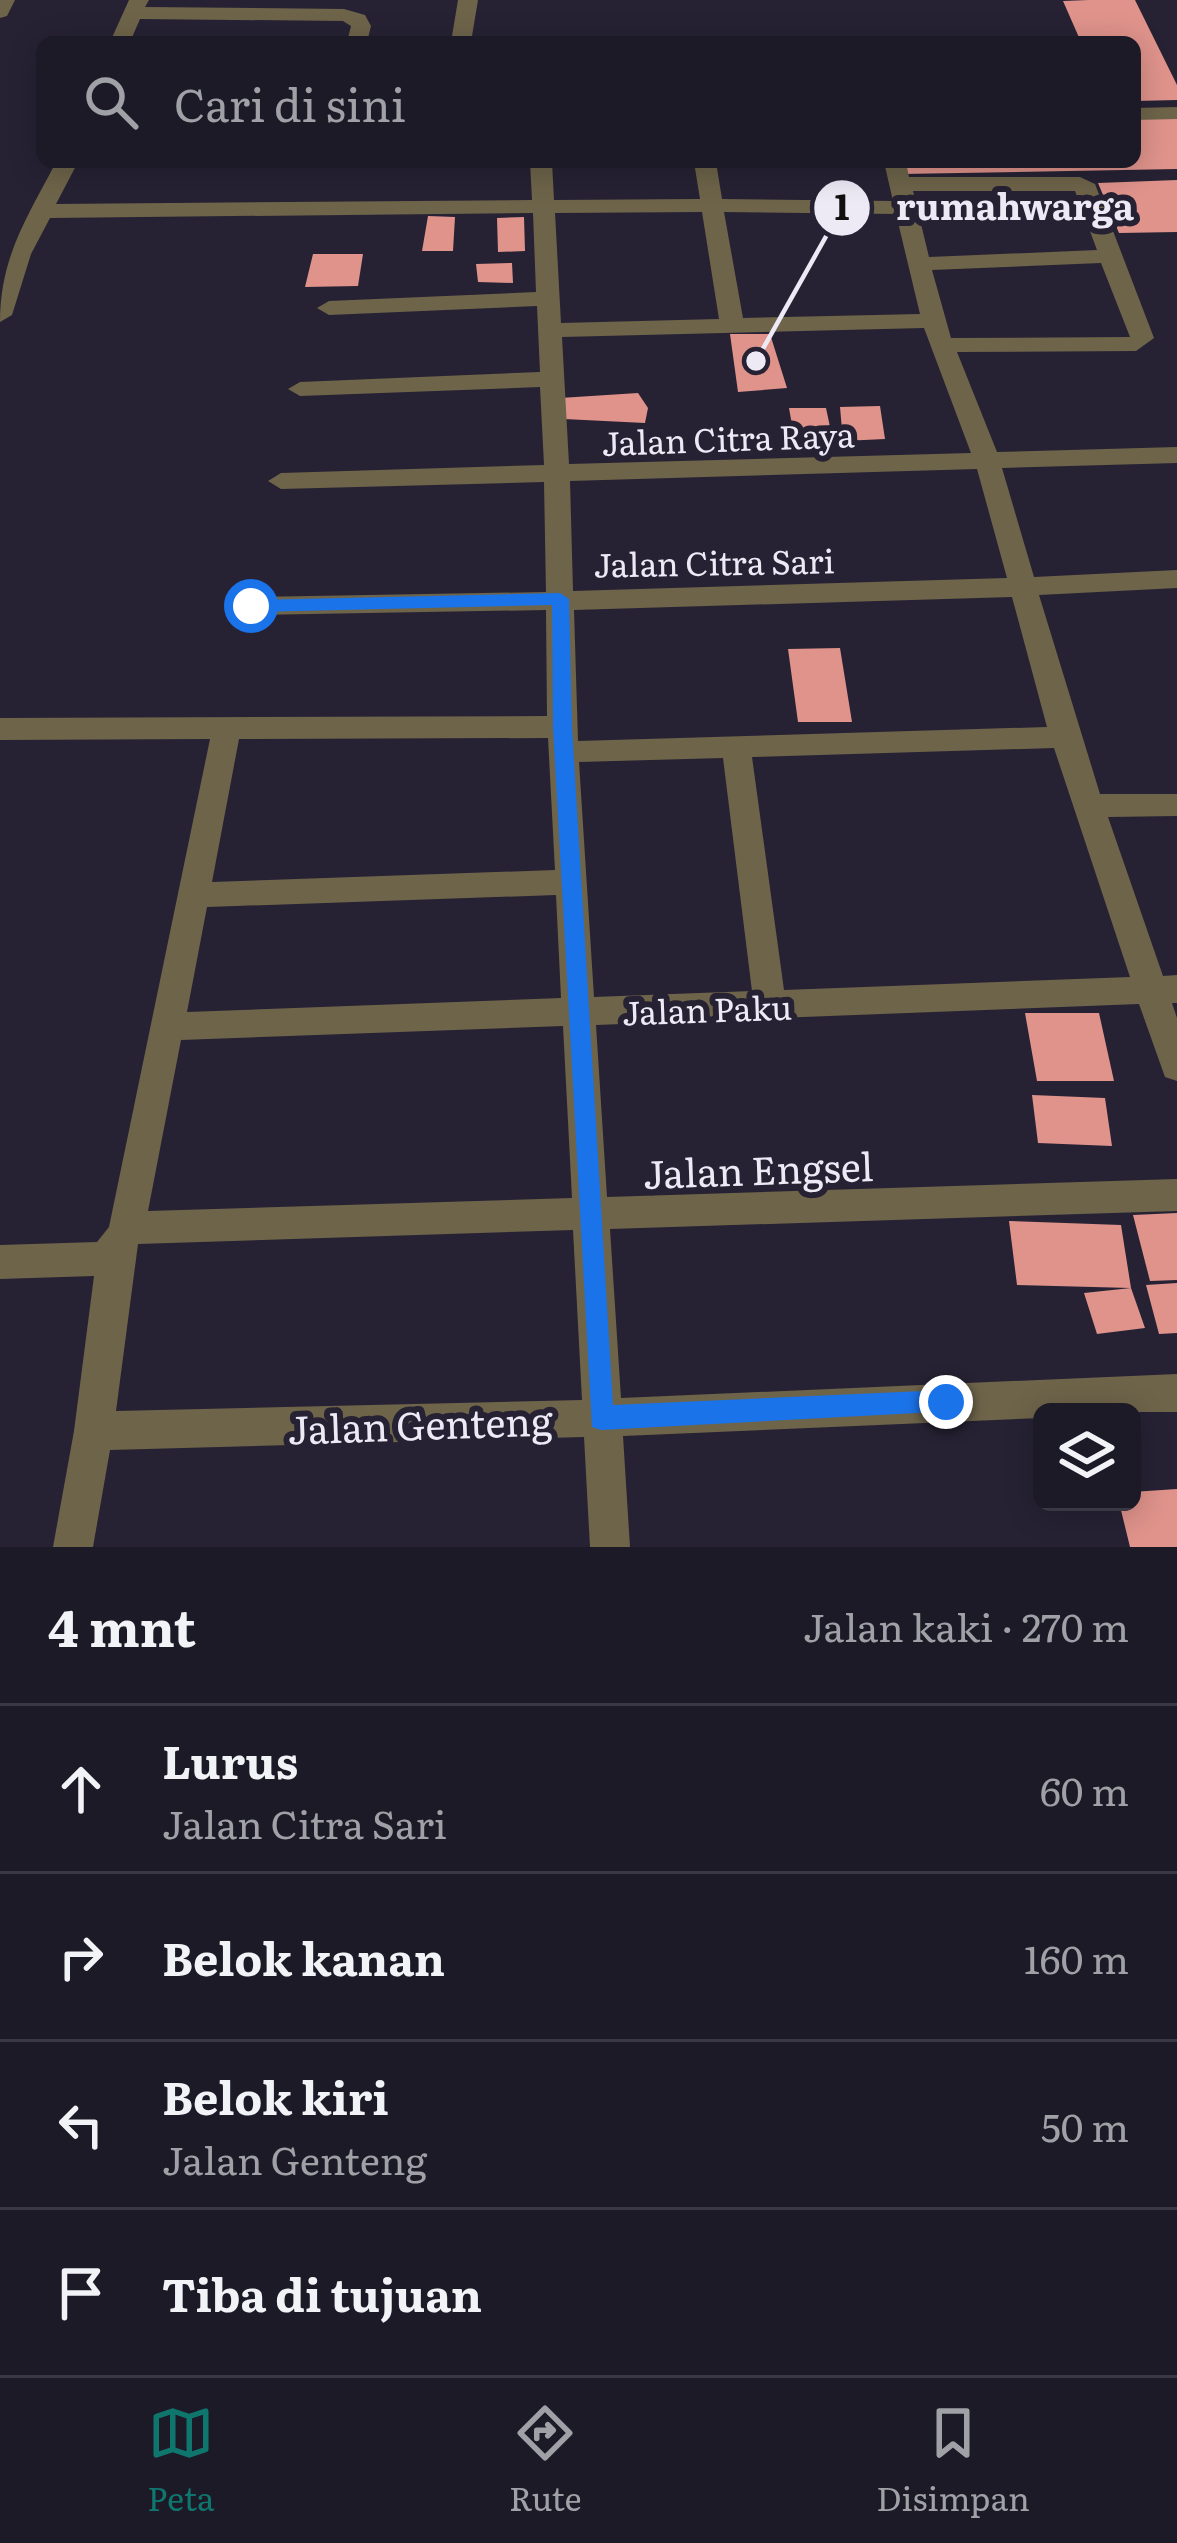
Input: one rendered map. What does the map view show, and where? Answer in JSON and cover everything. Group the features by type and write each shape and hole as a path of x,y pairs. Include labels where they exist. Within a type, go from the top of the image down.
{"street":[{"path":"0,13 5,0"},
{"path":"462,36 468,0"},
{"path":"123,36 136,6 355,16 362,26 359,36"},
{"path":"249,36 257,14"},
{"path":"1141,114 1177,113"},
{"path":"0,316 10,255 44,212 64,168"},
{"path":"541,168 557,475 563,739 610,1547"},
{"path":"706,168 732,325"},
{"path":"44,212 711,205 902,185 1080,184 1088,189 1142,338 1136,344 329,308"},
{"path":"902,185 937,333 988,463 1065,737 1162,990 1177,1067"},
{"path":"922,264 1110,256"},
{"path":"300,389 550,379"},
{"name":"Jalan Citra Raya","path":"281,481 1177,455"},
{"name":"Jalan Citra Sari","path":"251,606 1177,580"},
{"path":"0,729 736,746 1065,737"},
{"path":"73,1547 122,1239 226,731"},
{"path":"736,746 770,1006"},
{"path":"1089,806 1177,805"},
{"path":"191,895 574,881"},
{"name":"Jalan Paku","path":"166,1027 1162,990"},
{"name":"Jalan Engsel","path":"0,1262 100,1259 122,1239 172,1223 590,1216 1177,1195"},
{"name":"Jalan Genteng","path":"94,1431 601,1418 1177,1393"}],"building":[{"path":"1135,0 1177,85 1177,100 1141,101 1141,36 1078,36 1063,1"},
{"path":"1177,117 1177,169 901,174 900,168 1141,168 1141,118"},
{"path":"1177,180 1177,232 1119,233 1098,183"},
{"path":"428,216 455,217 453,251 422,251"},
{"path":"524,217 525,251 498,252 497,218"},
{"path":"313,254 363,254 358,286 305,287"},
{"path":"512,263 513,283 478,282 476,264"},
{"path":"730,334 770,334 787,388 738,392"},
{"path":"638,393 648,408 645,423 564,419 560,398"},
{"path":"880,406 885,439 843,441 840,407"},
{"path":"789,408 826,408 833,441 795,442"},
{"path":"840,648 852,722 798,722 788,649"},
{"path":"1025,1013 1099,1013 1114,1081 1037,1081"},
{"path":"1032,1095 1105,1098 1112,1146 1038,1143"},
{"path":"1177,1213 1177,1280 1150,1281 1133,1215"},
{"path":"1009,1221 1121,1225 1131,1288 1017,1285"},
{"path":"1177,1283 1177,1333 1159,1334 1146,1285"},
{"path":"1131,1288 1145,1328 1097,1334 1084,1293"},
{"path":"1177,1489 1177,1547 1130,1547 1121,1511 1141,1511 1141,1491"}],"place":[{"name":"rumahwarga","path":"756,361"}],"route":[{"path":"251,606 560,599 562,727 601,1418 946,1402"}]}
